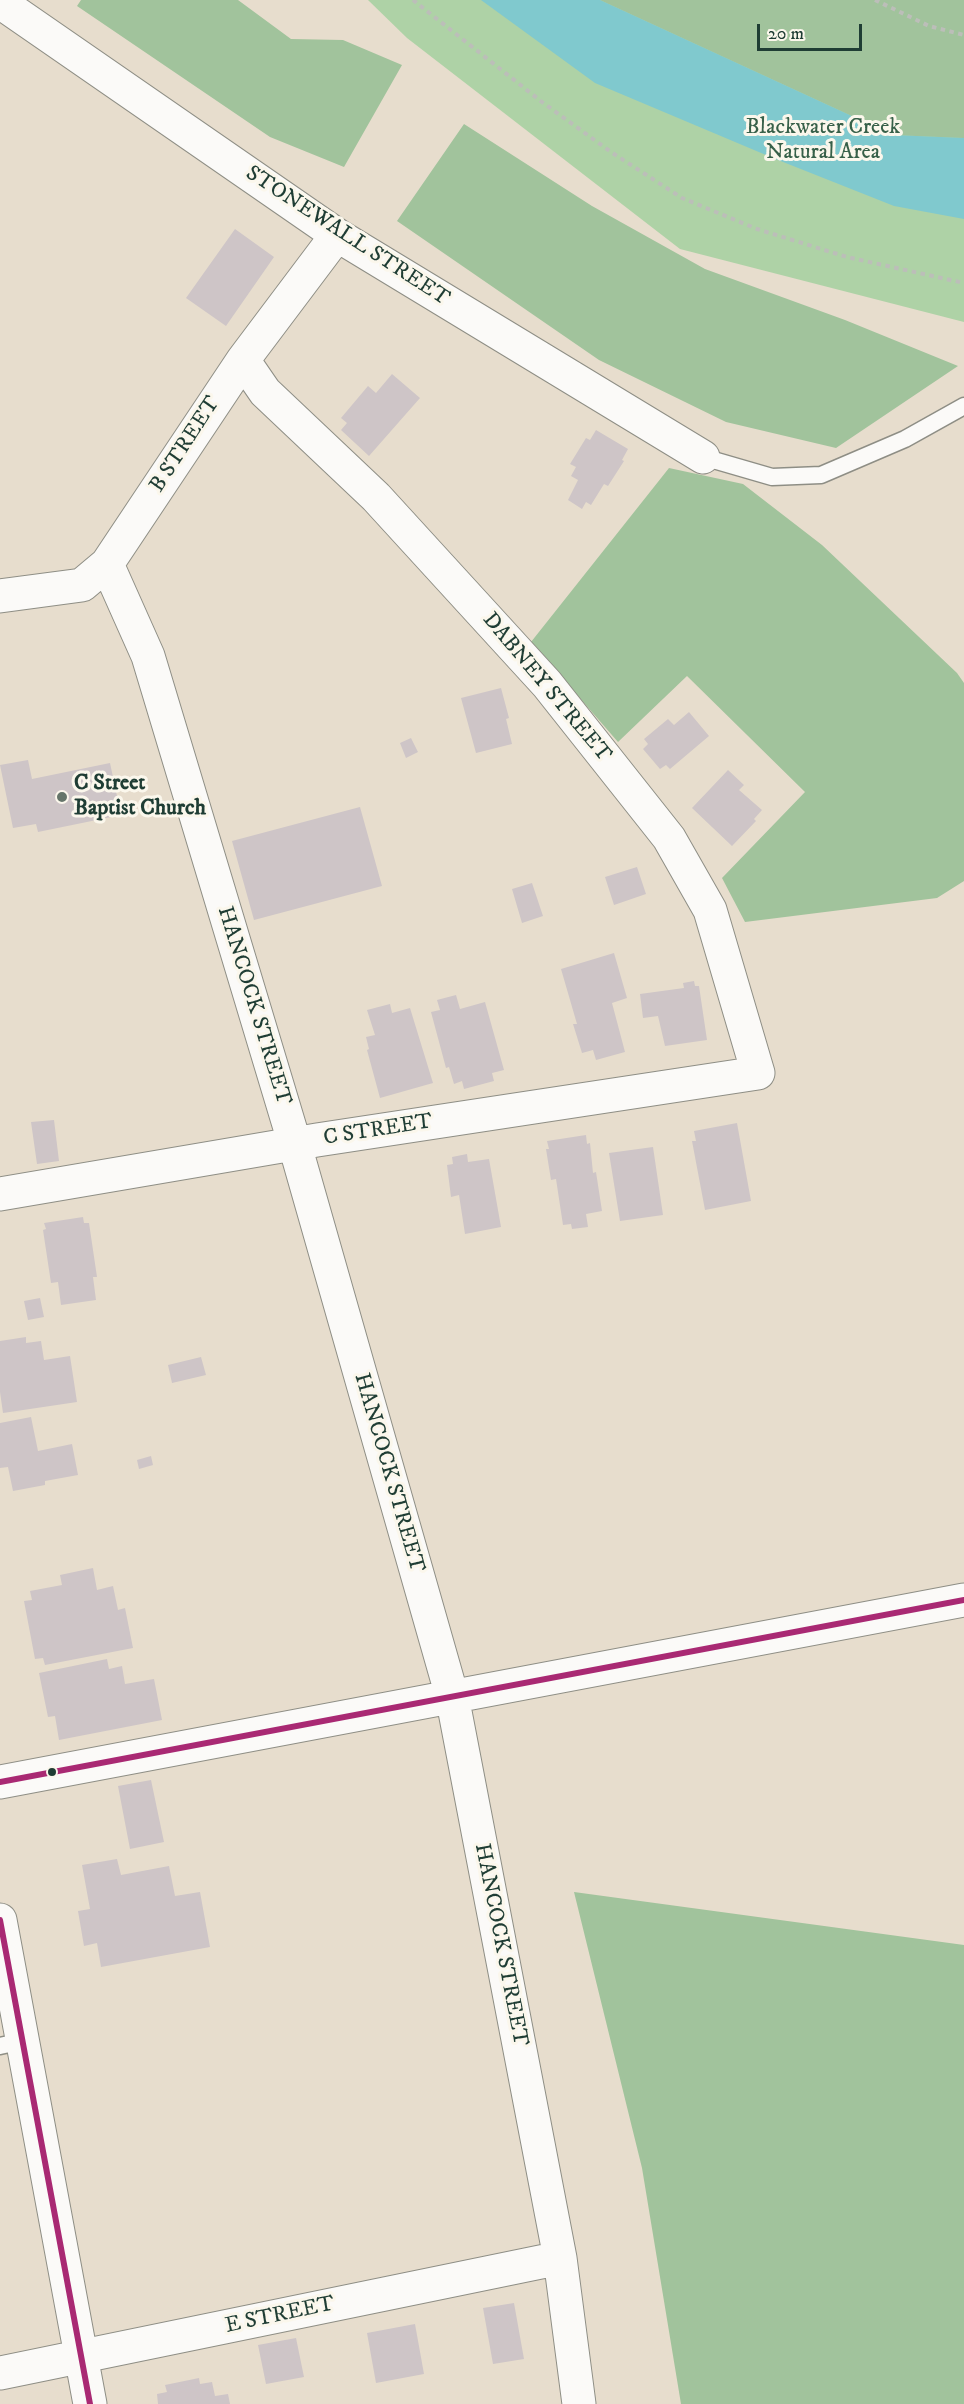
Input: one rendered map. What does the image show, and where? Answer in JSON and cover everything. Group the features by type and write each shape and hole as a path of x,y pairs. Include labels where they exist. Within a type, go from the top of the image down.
{"street":[{"name":"STONEWALL STREET","path":"0,2 337,234 703,457"},
{"name":"B STREET","path":"0,596 82,585 107,564 243,360 337,234"},
{"name":"DABNEY STREET","path":"243,360 265,392 376,497 547,684 669,838 710,910 758,1073"},
{"name":"HANCOCK STREET","path":"107,564 148,656 294,1144 453,1696 560,2258 579,2404"},
{"name":"C STREET","path":"0,1194 294,1144 758,1073"},
{"path":"0,1782 964,1599"},
{"path":"0,1920 11,2044 82,2357 90,2404"},
{"name":"E STREET","path":"0,2373 560,2258"}],"lane":[{"path":"703,457 772,477 820,475 896,443 964,406"}],"path":[{"path":"413,0 542,102 682,198 757,229 847,257 964,283"},
{"path":"875,0 929,26 964,34"}],"green space":[{"path":"81,0 238,0 291,39 343,40 402,65 344,167 270,137 77,6"},
{"name":"Blackwater Creek Natural Area","path":"368,0 964,0 964,322 680,249 407,38"},
{"path":"600,0 964,0 964,138 893,135"},
{"path":"464,124 592,206 705,269 845,320 958,366 836,448 726,422 599,360 397,221"},
{"path":"669,468 743,484 822,545 957,673 964,683 964,881 937,898 745,922 722,878 805,792 687,676 618,742 531,642"},
{"path":"574,1892 964,1945 964,2404 681,2404 642,2168"}],"water":[{"path":"481,0 600,0 893,135 964,138 964,219 894,206 595,83"}],"building":[{"path":"235,229 274,257 226,326 186,298"},
{"path":"392,374 420,398 369,456 341,430 347,423 341,418 368,386 376,393"},
{"path":"596,430 628,449 622,460 624,461 608,486 604,484 591,505 586,502 582,509 568,500 578,480 571,476 576,467 570,464 586,438 590,440"},
{"path":"501,688 509,718 506,719 512,744 476,753 461,698"},
{"path":"689,712 709,736 670,769 666,765 660,769 643,749 648,744 644,739 668,719 674,725"},
{"path":"411,738 418,752 406,758 400,743"},
{"name":"C Street Baptist Church","path":"28,760 32,779 110,763 121,815 38,832 36,824 13,828 0,765"},
{"path":"728,770 744,785 739,790 762,810 754,819 756,821 732,846 692,808"},
{"path":"360,807 382,886 254,920 232,841"},
{"path":"637,867 646,894 614,905 605,877"},
{"path":"532,883 543,916 522,923 512,889"},
{"path":"614,953 627,998 612,1003 625,1052 596,1060 593,1050 582,1053 573,1024 577,1024 561,969"},
{"path":"694,981 695,986 699,986 707,1040 665,1046 658,1016 643,1018 640,994 684,988 683,983"},
{"path":"456,995 460,1009 485,1002 504,1070 492,1073 494,1081 464,1089 462,1081 454,1084 449,1067 446,1068 431,1012 440,1010 437,1000"},
{"path":"390,1004 392,1013 410,1008 433,1083 380,1098 367,1050 369,1049 366,1037 375,1035 367,1010"},
{"path":"54,1120 59,1161 37,1164 31,1122"},
{"path":"737,1123 751,1201 705,1210 692,1141 696,1141 694,1131"},
{"path":"586,1135 587,1144 590,1143 593,1173 596,1172 602,1211 586,1214 588,1227 572,1229 571,1224 563,1225 556,1179 551,1180 546,1149 549,1149 547,1141"},
{"path":"653,1147 663,1215 620,1221 609,1153"},
{"path":"467,1154 468,1162 489,1159 501,1227 465,1234 459,1195 451,1197 447,1165 453,1164 452,1157"},
{"path":"83,1217 84,1223 89,1223 97,1277 93,1277 96,1300 61,1305 58,1282 51,1283 43,1230 46,1229 44,1223"},
{"path":"40,1298 44,1317 28,1320 24,1301"},
{"path":"26,1337 26,1343 41,1341 44,1360 70,1356 77,1402 3,1413 0,1392 0,1341"},
{"path":"201,1357 206,1375 172,1383 168,1365"},
{"path":"31,1417 38,1451 72,1444 78,1475 45,1481 45,1485 13,1491 8,1467 0,1468 0,1423"},
{"path":"151,1456 153,1465 139,1469 137,1460"},
{"path":"93,1568 97,1590 113,1586 118,1610 125,1608 133,1648 45,1665 43,1658 35,1659 24,1601 32,1600 30,1591 62,1585 60,1575"},
{"path":"107,1659 109,1669 122,1666 125,1684 154,1679 162,1720 59,1740 55,1716 48,1717 39,1673"},
{"path":"151,1780 164,1842 130,1849 118,1786"},
{"path":"117,1859 121,1875 169,1866 175,1896 200,1892 210,1947 101,1967 97,1943 84,1946 78,1911 90,1909 82,1865"},
{"path":"514,2303 524,2359 493,2364 483,2308"},
{"path":"415,2324 424,2374 376,2383 367,2333"},
{"path":"296,2338 304,2377 266,2384 258,2345"},
{"path":"199,2378 200,2384 212,2382 215,2396 228,2394 230,2404 158,2404 157,2394 167,2392 165,2385"}],"transit line":[{"path":"0,1782 964,1600"},
{"path":"0,1920 90,2404"}],"place":[{"name":"C Street Baptist Church","path":"62,797"}]}
